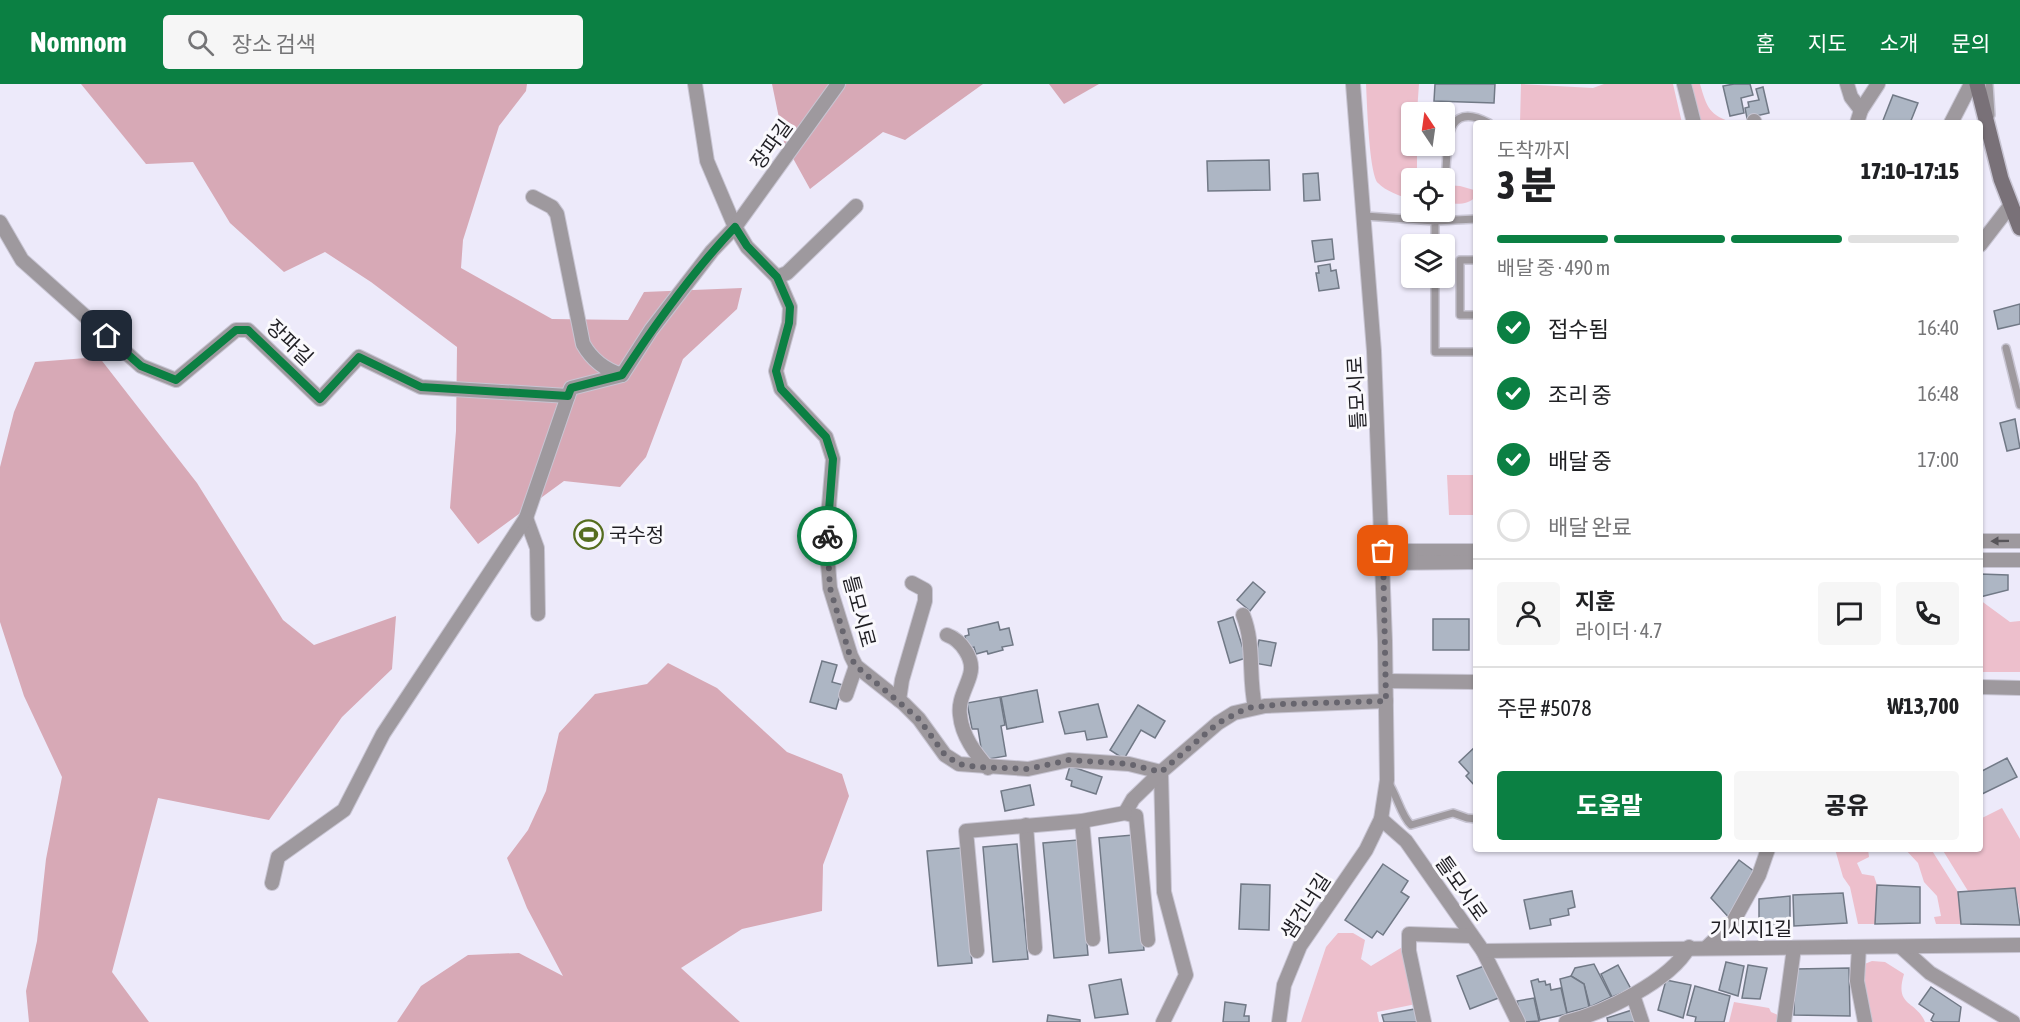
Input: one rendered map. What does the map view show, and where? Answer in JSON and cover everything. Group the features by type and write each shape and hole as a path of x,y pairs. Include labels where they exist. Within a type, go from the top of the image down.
{"main road":[{"path":"1977,84 1990,140 2015,206"},
{"path":"1984,84 2020,228"}],"street":[{"path":"695,84 707,161 735,227 747,246 777,277 787,273 856,206"},
{"name":"장파길","path":"622,375 651,330 712,251 735,227 838,84"},
{"name":"틀모시로","path":"1353,84 1373,328 1383,557 1386,780 1381,819 1406,841 1483,951 1518,1022"},
{"path":"1684,84 1693,120"},
{"path":"1847,84 1859,117"},
{"path":"1859,117 1878,84"},
{"path":"1952,120 1971,84"},
{"path":"533,196 552,207 557,214 583,344 589,355 609,371 622,375"},
{"path":"1983,242 2015,206"},
{"name":"장파길","path":"0,222 22,260 141,366 176,380 236,330 248,330 320,399 359,357 421,387 568,396"},
{"name":"틀모시로","path":"777,277 790,307 789,323 776,371 781,389 826,437 833,459 826,540 830,588 850,656 856,666 919,719 945,755 959,764 988,768 1028,769 1069,760 1129,764 1161,772"},
{"path":"272,883 278,857 344,810 383,734 526,518 571,388 622,375"},
{"path":"526,518 537,548 538,614"},
{"path":"1983,541 2020,541"},
{"path":"1383,557 1473,551"},
{"path":"1383,557 1473,562"},
{"path":"1983,560 2020,560"},
{"path":"899,700 902,680 925,601 925,590 912,583"},
{"path":"1243,615 1249,630 1250,687 1255,707"},
{"path":"947,635 957,639 966,652 971,674 960,701 960,715 969,744 988,768"},
{"path":"846,695 856,666"},
{"path":"1386,681 1473,682"},
{"path":"1983,687 2020,688"},
{"path":"1125,813 1133,800 1161,772 1218,723 1234,713 1255,707 1386,701"},
{"path":"1161,772 1164,892 1186,975 1163,1022"},
{"path":"977,951 966,831 1082,821 1125,813 1136,816 1148,940"},
{"name":"샘건너길","path":"1279,1022 1284,986 1300,946 1366,850 1381,819"},
{"path":"1082,821 1093,939"},
{"path":"1026,825 1035,948"},
{"path":"1707,947 1733,922 1759,875 1767,852"},
{"path":"1424,1022 1409,951 1409,934 1471,936"},
{"name":"기시지1길","path":"1483,951 2020,945"},
{"path":"1858,947 1857,981 1865,1022"},
{"path":"1901,947 1930,973 2013,1022"},
{"path":"1566,1022 1633,995 1681,961 1689,948"},
{"path":"1784,1022 1794,948"},
{"path":"1633,995 1642,1022"}],"lane":[{"path":"1989,84 1991,115"},
{"path":"1446,168 1450,127 1458,119 1483,120"},
{"path":"1365,216 1401,219"},
{"path":"1455,220 1473,219"},
{"path":"1473,260 1460,260 1460,315 1473,315"},
{"path":"1435,288 1436,352 1473,352"},
{"path":"2006,348 2020,405"},
{"name":"틀모시로","path":"1386,780 1397,795 1406,821 1411,825 1453,813 1473,819"}],"shaded area":[{"path":"81,84 527,84 526,91 499,126 463,240 461,268 552,319 628,320 644,292 742,288 737,309 683,359 646,457 620,487 564,481 478,544 450,508 456,431 457,347 371,282 325,252 284,272 230,223 193,162 146,164"},
{"path":"772,84 983,84 905,140 883,132 810,189 784,142"},
{"path":"1049,84 1099,84 1064,104"},
{"path":"1366,84 1419,84 1418,102 1401,102 1401,156 1417,156 1417,168 1401,168 1401,196 1378,183 1372,166"},
{"path":"1521,84 1593,88 1604,84 1673,84 1681,120 1520,120"},
{"path":"1689,84 1700,84 1710,110 1726,120 1700,120"},
{"path":"1455,186 1473,190 1473,199 1455,204"},
{"path":"99,357 197,483 283,620 314,645 396,616 392,669 342,717 269,820 158,798 112,972 149,1022 29,1022 26,991 37,941 46,859 62,777 24,696 0,622 0,467 14,412 35,362"},
{"path":"1447,475 1473,475 1473,515 1449,515"},
{"path":"1983,602 2010,622 2020,621 2020,672 1983,672"},
{"path":"668,663 717,688 787,752 842,774 849,796 823,865 822,911 742,929 681,968 740,1022 397,1022 421,986 468,955 519,953 563,976 527,908 507,858 528,830 546,791 559,733 595,694 647,684"},
{"path":"2002,808 2020,839 2020,912 2015,888 1968,891 1944,852 1983,852 1983,818"},
{"path":"1836,852 1868,852 1869,857 1857,863 1862,874 1874,876 1877,885 1875,924 1858,924 1850,887 1843,877"},
{"path":"1908,852 1933,852 1958,892 1961,924 1936,924 1934,917 1941,916 1937,896 1924,882 1918,863"},
{"path":"1338,933 1353,933 1365,940 1361,959 1371,966 1404,946 1416,1004 1377,1012 1379,1022 1301,1022 1326,947"},
{"path":"1872,961 1885,962 1904,974 1902,992 1904,998 1917,1010 1925,1022 1868,1022 1862,965"},
{"path":"1734,1002 1769,1008 1771,1012 1778,1015 1776,1022 1729,1022"}],"building":[{"path":"1435,84 1495,84 1494,103 1434,101"},
{"path":"1750,84 1753,95 1741,98 1744,113 1730,116 1723,86"},
{"path":"1763,87 1769,113 1747,118 1745,108 1749,107 1748,102 1759,100 1756,89"},
{"path":"1893,95 1918,103 1911,120 1883,120"},
{"path":"1269,160 1270,190 1208,191 1207,161"},
{"path":"1318,173 1320,200 1304,201 1303,174"},
{"path":"1332,239 1334,259 1315,262 1312,241"},
{"path":"1330,264 1331,271 1336,270 1339,288 1319,291 1316,273 1319,273 1318,266"},
{"path":"2020,304 2020,324 1998,329 1994,311"},
{"path":"2015,419 2020,448 2007,451 2000,423"},
{"path":"1983,574 2008,575 2008,590 1983,596"},
{"path":"1253,582 1265,592 1250,611 1237,600"},
{"path":"1233,617 1246,658 1230,663 1218,622"},
{"path":"1433,619 1469,619 1469,650 1433,650"},
{"path":"998,622 1000,630 1009,628 1013,645 1002,647 1003,650 988,654 987,651 976,654 974,647 967,648 965,636 969,635 968,629"},
{"path":"1259,640 1276,643 1271,666 1254,663"},
{"path":"822,661 837,665 832,682 843,685 836,709 810,702"},
{"path":"1037,690 1043,722 1007,729 1001,697"},
{"path":"1000,697 1005,725 1001,726 1006,756 983,760 978,729 972,729 967,703"},
{"path":"1098,704 1107,737 1087,740 1085,731 1065,734 1059,712"},
{"path":"1138,705 1165,721 1155,738 1141,730 1124,759 1110,750"},
{"path":"1473,749 1473,784 1466,776 1469,773 1459,762"},
{"path":"2007,758 2017,777 1983,794 1983,770"},
{"path":"1070,766 1102,777 1096,794 1071,786 1072,781 1066,779"},
{"path":"1030,785 1034,805 1005,811 1001,791"},
{"path":"1133,835 1144,950 1109,953 1099,838"},
{"path":"1078,840 1088,955 1054,958 1043,843"},
{"path":"1017,844 1028,959 993,962 983,847"},
{"path":"961,848 972,963 938,966 927,851"},
{"path":"1739,860 1759,875 1733,922 1711,898"},
{"path":"1383,864 1408,881 1401,892 1409,897 1383,935 1377,931 1372,938 1345,920"},
{"path":"1241,884 1270,885 1269,930 1239,929"},
{"path":"1877,885 1920,887 1920,923 1875,924"},
{"path":"2015,888 2020,925 1961,924 1958,892"},
{"path":"1572,891 1575,907 1568,909 1569,915 1550,919 1551,925 1530,929 1524,900"},
{"path":"1843,893 1847,923 1794,926 1793,895"},
{"path":"1790,896 1790,925 1759,925 1759,899"},
{"path":"1726,962 1744,966 1738,996 1719,990"},
{"path":"1594,964 1611,997 1590,1007 1584,984 1571,976 1575,968"},
{"path":"1487,965 1501,997 1470,1009 1457,976"},
{"path":"1618,965 1631,989 1612,997 1601,974"},
{"path":"1748,965 1767,968 1760,999 1742,998"},
{"path":"1849,968 1850,1016 1794,1015 1795,969"},
{"path":"1571,976 1584,984 1589,1007 1567,1013 1560,979"},
{"path":"1121,979 1128,1014 1095,1018 1089,985"},
{"path":"1538,979 1539,982 1545,981 1546,985 1550,984 1551,990 1561,988 1567,1014 1540,1020 1531,981"},
{"path":"1666,980 1691,985 1683,1018 1658,1010"},
{"path":"1695,986 1730,996 1724,1022 1695,1022 1696,1017 1687,1015"},
{"path":"1931,987 1961,1007 1959,1022 1931,1020 1934,1014 1919,1004"},
{"path":"1534,998 1539,1021 1522,1022 1517,1001"},
{"path":"1225,1002 1246,1005 1244,1016 1249,1016 1249,1022 1223,1022"},
{"path":"1415,1009 1417,1022 1384,1022 1382,1015"},
{"path":"1632,1010 1636,1022 1608,1022 1607,1018"},
{"path":"1048,1015 1080,1020 1080,1022 1047,1022"}],"way so far":[{"path":"827,536 830,588 850,656 856,666 904,704 919,719 945,755 959,764 1028,769 1069,760 1129,764 1161,772 1218,723 1247,708 1284,704 1386,701 1383,551"}],"place":[{"name":"국수정","path":"588,534"}],"route":[{"path":"107,336 141,366 176,380 236,330 248,330 320,399 359,357 421,387 568,396 571,388 622,375 651,330 712,251 735,227 747,246 777,277 790,307 789,323 776,371 781,389 826,437 833,459 827,536"}]}
